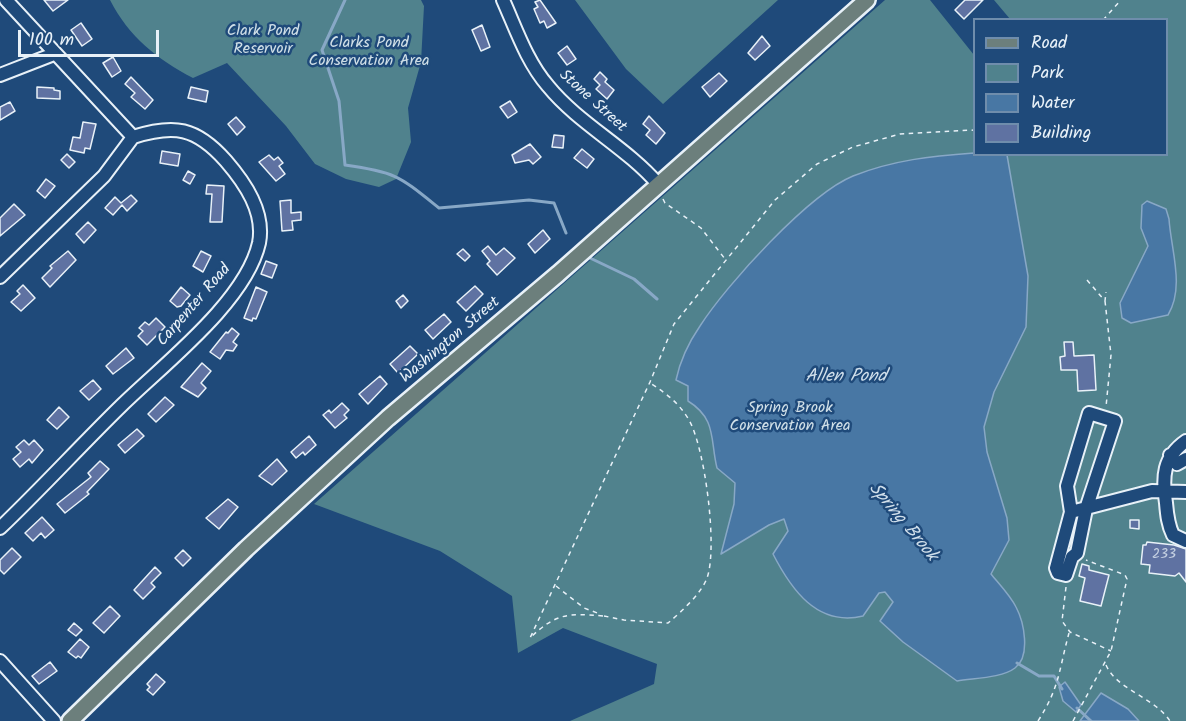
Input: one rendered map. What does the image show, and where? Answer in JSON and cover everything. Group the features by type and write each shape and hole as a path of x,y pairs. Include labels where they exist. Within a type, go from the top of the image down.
{"main road":[{"name":"Washington Street","path":"70,721 246,549 388,418 558,274 867,0"}],"street":[{"path":"0,277 104,176 133,137 6,0"},
{"name":"Stone Street","path":"503,0 531,61 548,86 640,163 658,184"},
{"path":"0,75 54,54"},
{"name":"Carpenter Road","path":"0,528 122,405 196,335 243,281 259,242 257,207 242,182 212,147 178,129 154,131 133,137"},
{"path":"1089,413 1115,421 1086,509 1077,553 1072,557 1068,574 1062,575 1056,568 1071,512 1066,486 1089,413"},
{"path":"1186,441 1170,455 1165,467 1164,492 1169,527 1173,536 1186,541"},
{"path":"1170,455 1177,464 1186,459"},
{"path":"1071,512 1152,492 1186,492"},
{"path":"0,661 54,721"}],"path":[{"path":"1105,18 1121,0"},
{"path":"650,382 675,400 691,423 703,472 713,537 707,578 668,623 603,616 560,615 544,624 530,638 650,382 674,324 775,200 817,164 853,147 900,134 973,130"},
{"path":"658,184 665,203 701,228 725,259"},
{"path":"1087,280 1105,300"},
{"path":"1103,417 1111,355 1106,292"},
{"path":"1072,557 1104,566 1125,575 1127,579 1111,651 1073,721"},
{"path":"1068,574 1062,621 1070,632 1111,651"},
{"path":"555,585 584,608 603,616"},
{"path":"1038,721 1060,676 1070,632"},
{"path":"1105,663 1118,679 1156,705 1170,721"}],"green space":[{"path":"110,0 421,0 424,6 421,62 408,108 411,142 396,179 379,187 346,179 315,164 286,126 227,63 193,78 145,46 126,25"},
{"path":"575,0 778,0 663,104 626,69"},
{"name":"Spring Brook Conservation Area","path":"885,0 930,0 973,54 973,156 1168,156 1168,18 1009,18 994,0 1186,0 1186,721 570,721 654,684 657,664 563,628 518,653 512,596 440,551 314,504"}],"water":[{"name":"Allen Pond","path":"973,153 973,156 1007,156 1028,276 1026,327 994,392 984,427 987,452 1007,518 1009,540 991,574 1016,607 1025,639 1023,656 1020,663 1009,671 995,676 957,681 903,642 880,621 893,602 885,592 879,593 863,616 847,618 832,616 819,610 797,592 773,554 788,531 784,519 769,525 721,554 734,504 735,483 717,468 708,423 704,415 688,401 688,386 676,380 696,332 729,287 770,242 814,201 853,176 883,166"},
{"path":"1147,201 1166,209 1176,268 1176,293 1168,315 1131,323 1122,318 1120,303 1148,246 1141,228 1142,205"},
{"path":"1065,682 1081,705 1076,712 1063,701 1059,687"},
{"path":"1101,693 1128,709 1139,721 1080,721"}],"building":[{"path":"44,0 68,0 53,11"},
{"path":"540,0 556,23 547,28 544,21 540,23 534,9 538,7 535,2"},
{"path":"965,0 983,0 964,19 955,10"},
{"path":"81,23 92,39 82,46 71,30"},
{"path":"482,25 490,47 481,51 472,30"},
{"path":"762,36 770,46 755,60 748,53"},
{"path":"567,46 576,59 567,65 558,53"},
{"path":"113,57 121,71 112,77 103,63"},
{"path":"600,72 607,79 605,82 614,90 607,99 596,89 600,85 594,79"},
{"path":"719,73 727,81 710,97 702,87"},
{"path":"131,77 153,100 145,109 131,97 135,93 125,84"},
{"path":"37,87 54,88 60,91 60,99 37,98"},
{"path":"191,87 208,91 206,102 188,98"},
{"path":"510,101 517,112 508,118 500,107"},
{"path":"10,102 15,111 0,120 0,107"},
{"path":"649,116 665,133 656,144 646,135 650,130 643,124"},
{"path":"236,117 245,127 237,135 228,124"},
{"path":"83,122 96,124 90,149 85,148 84,153 70,150 73,137 80,138"},
{"path":"554,135 564,136 563,148 552,147"},
{"path":"530,144 541,157 533,164 529,160 515,163 512,155"},
{"path":"582,149 594,159 587,168 574,158"},
{"path":"162,151 180,154 178,166 160,163"},
{"path":"67,154 75,162 69,168 61,160"},
{"path":"269,155 274,160 278,157 283,163 279,166 285,174 276,181 259,162"},
{"path":"188,171 195,175 190,184 183,180"},
{"path":"46,179 55,186 45,198 37,191"},
{"path":"207,185 224,186 222,222 210,222 212,194 206,194"},
{"path":"131,195 137,201 127,211 122,205 113,215 105,208 115,197 121,203"},
{"path":"291,200 291,213 301,212 301,220 292,221 293,230 282,231 280,201"},
{"path":"14,204 25,215 0,236 0,218"},
{"path":"88,222 96,230 84,243 76,234"},
{"path":"543,230 550,239 535,253 528,244"},
{"path":"488,246 496,255 504,248 515,258 497,275 487,264 490,261 482,251"},
{"path":"463,249 470,256 465,261 457,254"},
{"path":"68,251 76,260 50,287 42,278 52,268 50,266"},
{"path":"201,251 211,256 203,272 193,266"},
{"path":"266,261 277,265 272,278 261,274"},
{"path":"23,285 35,298 21,311 11,302 20,294 17,291"},
{"path":"475,286 483,294 466,311 457,302"},
{"path":"181,287 190,295 181,306 177,307 170,301"},
{"path":"256,287 267,292 256,319 253,318 252,321 244,318"},
{"path":"403,295 408,301 401,308 396,301"},
{"path":"444,314 451,322 433,339 425,330"},
{"path":"156,318 165,327 147,345 138,336 143,331 139,328 145,322 149,325"},
{"path":"232,328 239,334 233,342 237,345 233,351 226,350 220,359 210,352"},
{"path":"1064,342 1073,342 1074,356 1094,355 1096,390 1078,391 1077,370 1061,370 1060,357 1065,356"},
{"path":"410,346 418,354 398,373 390,364"},
{"path":"126,348 134,358 113,374 106,366"},
{"path":"202,363 211,371 201,383 206,388 198,397 181,387"},
{"path":"380,376 387,384 368,404 359,394"},
{"path":"93,380 101,389 89,400 80,391"},
{"path":"165,397 174,405 156,422 148,414"},
{"path":"342,403 349,410 344,415 347,418 335,428 323,415 329,410 331,413"},
{"path":"59,407 69,417 57,429 47,420"},
{"path":"137,429 144,436 125,453 118,445"},
{"path":"309,436 316,445 305,455 303,452 296,458 291,452"},
{"path":"24,440 29,445 34,440 43,450 32,463 29,459 20,467 13,459 21,452 16,447"},
{"path":"277,459 287,471 272,485 259,476"},
{"path":"100,461 109,469 87,492 89,494 65,513 57,504 91,477 88,473"},
{"path":"228,499 238,507 219,529 206,518"},
{"path":"42,517 54,530 45,538 41,533 33,541 25,533"},
{"path":"1130,520 1139,520 1139,529 1130,528"},
{"path":"1147,542 1174,545 1186,549 1186,582 1179,573 1175,576 1149,573 1150,565 1141,564 1143,545"},
{"path":"12,548 21,557 4,574 0,570 0,560"},
{"path":"183,550 191,558 183,566 175,558"},
{"path":"1082,564 1089,566 1089,570 1109,575 1101,606 1080,601 1085,578 1079,576"},
{"path":"155,567 161,573 151,583 155,587 143,599 134,590"},
{"path":"110,606 120,616 104,633 93,623"},
{"path":"74,623 82,630 76,636 68,630"},
{"path":"80,639 89,647 81,658 78,656 76,658 68,652"},
{"path":"50,662 57,671 39,684 32,676"},
{"path":"156,674 165,682 153,695 147,690 150,687 147,684"}],"waterway":[{"name":"Spring Brook","path":"345,0 322,50 339,101 345,165 376,170 396,177 439,208 529,200 554,203 566,233"},
{"name":"Spring Brook","path":"590,258 634,279 657,299"},
{"name":"Spring Brook","path":"1017,663 1039,676 1054,676 1062,689"},
{"name":"Spring Brook","path":"1077,708 1091,721"}],"park label":[{"name":"Clark Pond Reservoir","path":"263,41"},
{"name":"Clarks Pond Conservation Area","path":"369,53"}]}
